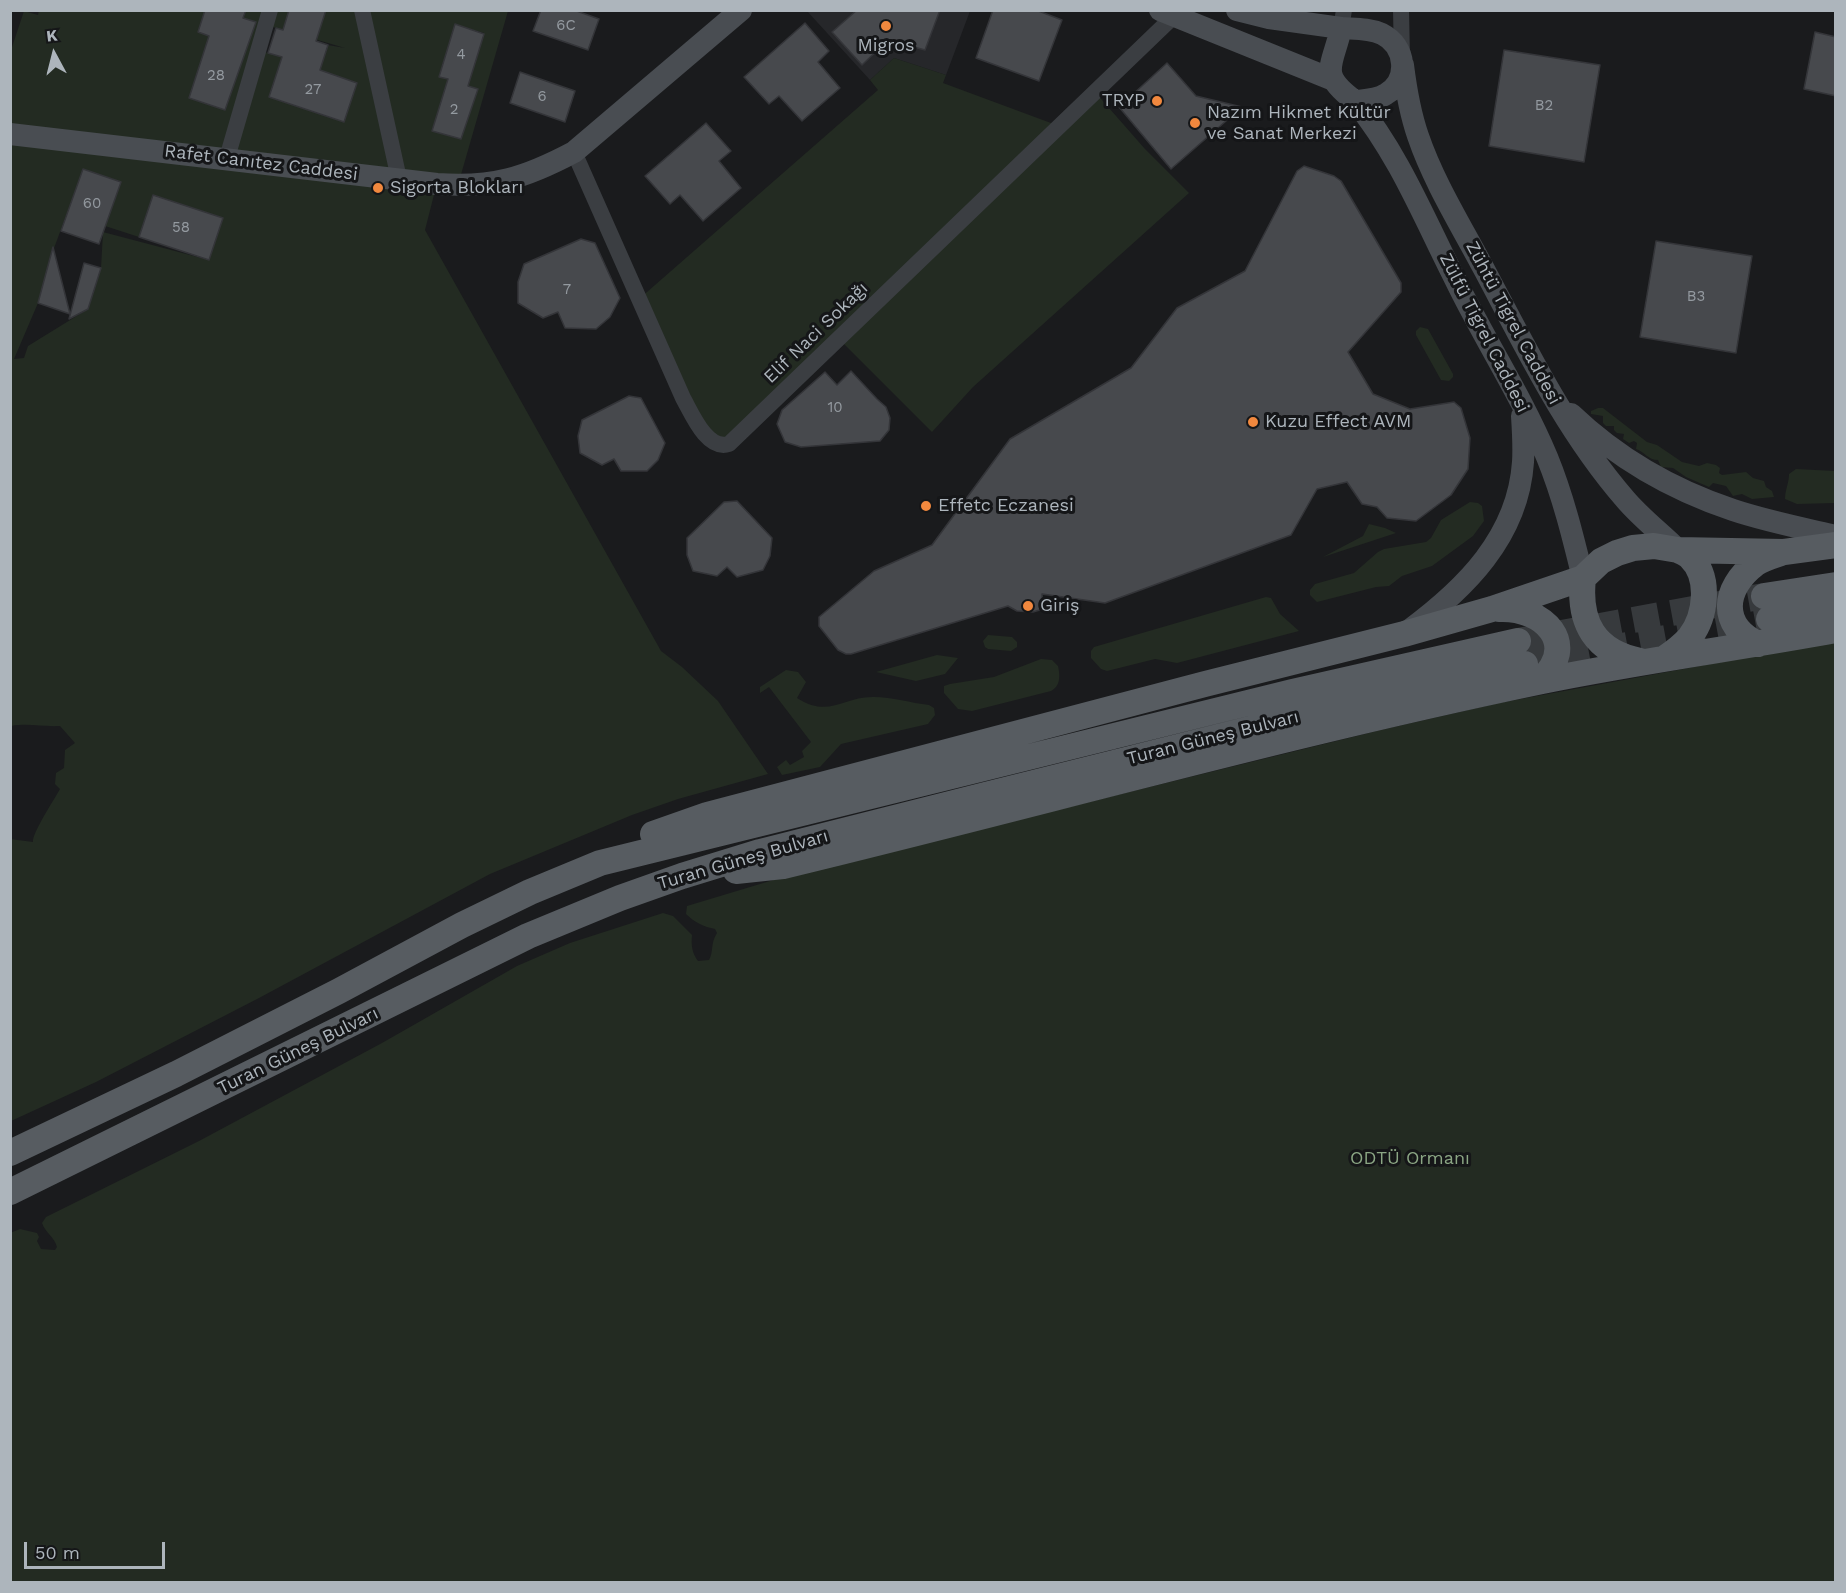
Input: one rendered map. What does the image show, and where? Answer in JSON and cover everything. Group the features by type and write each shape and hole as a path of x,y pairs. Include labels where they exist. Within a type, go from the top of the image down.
{"main road":[{"name":"Rafet Canıtez Caddesi","path":"10,134 458,185 480,185 512,180 544,168 574,152 741,10"},
{"path":"1167,13 1331,79 1355,102 1387,94 1401,79 1403,64 1395,45 1381,34 1342,19 1269,18 1238,10"},
{"path":"1331,79 1333,51 1342,19"},
{"name":"Zühtü Tigrel Caddesi","path":"1403,64 1411,116 1418,139 1441,188 1549,392 1570,427 1601,470 1627,501 1678,550"},
{"name":"Zülfü Tigrel Caddesi","path":"1355,102 1380,134 1397,163 1546,455 1557,483 1583,579"},
{"path":"1549,392 1578,420 1612,447 1643,469 1689,493 1733,510 1836,536"},
{"path":"1404,634 1430,615 1472,577 1503,530 1515,504 1521,477 1524,447 1521,405"},
{"path":"600,863 655,833 707,815 1404,634 1492,609 1583,579 1601,561 1624,551 1646,546 1678,550 1784,552 1836,545"},
{"path":"1583,579 1582,604 1586,622 1594,636 1610,651 1628,659 1654,660 1691,636 1703,607 1703,590 1699,573 1691,558 1678,550"},
{"path":"1758,644 1745,637 1732,621 1731,596 1736,584 1753,565 1784,552"},
{"path":"1836,585 1766,608 1836,608"},
{"path":"1492,609 1526,612 1541,620 1554,633 1557,647 1550,670 1528,662"},
{"path":"1528,662 1654,660 1836,630"},
{"name":"Turan Güneş Bulvarı","path":"10,1153 186,1069 481,916 530,892 600,863 1281,695 1528,662"},
{"name":"Turan Güneş Bulvarı","path":"10,1192 528,936 620,898 682,876 783,866 1373,719 1528,662"}],"street":[{"path":"226,158 270,10"},
{"path":"362,10 399,179"},
{"path":"1401,10 1403,64"},
{"name":"Elif Naci Sokağı","path":"574,152 683,398 699,426 709,438 723,446 729,444 1167,13"}],"shaded area":[{"path":"807,11 970,11 946,75 894,58 870,80"}],"green space":[{"path":"39,10 205,11 198,32 210,36 233,51 246,11 508,11 458,185 437,183 425,230 661,651 682,667 718,701 768,774 678,799 632,815 490,874 259,998 96,1082 11,1121 10,839 33,842 40,824 60,789 55,784 56,773 64,768 65,750 75,743 60,726 11,726 10,53 24,11 38,15","holes":["266,25 345,48 328,45 320,70 357,83 344,122 269,97 282,57 258,50","455,25 484,33 468,86 477,89 460,139 432,131 448,79 439,76","83,170 105,226 139,237 153,195 223,218 209,260 103,232 101,268 88,309 28,346 24,358 14,359 38,303 50,259"]},
{"path":"894,58 946,75 943,83 1059,126 1095,92 1145,149 1189,193 973,387 932,432 838,338 729,444 709,438 639,299 878,90 870,80"},
{"path":"1420,327 1428,329 1453,374 1449,381 1441,380 1416,335"},
{"path":"1603,408 1647,442 1657,445 1682,462 1699,466 1707,463 1716,465 1720,468 1719,473 1722,475 1746,472 1753,478 1764,481 1774,497 1752,499 1742,494 1733,496 1726,486 1713,483 1709,487 1686,477 1673,468 1661,467 1658,460 1636,449 1637,443 1634,441 1629,443 1623,439 1624,434 1617,433 1614,426 1606,426 1603,423 1603,416 1591,414 1591,411"},
{"path":"1796,469 1835,471 1835,503 1797,504 1785,499 1789,474"},
{"path":"1470,502 1482,506 1484,521 1473,536 1432,566 1402,576 1389,586 1376,587 1317,602 1310,595 1310,590 1315,584 1354,573 1384,549 1426,542 1431,538 1441,520"},
{"path":"1369,524 1396,533 1323,557 1363,536"},
{"path":"1266,597 1271,598 1280,614 1299,631 1177,663 1155,659 1107,671 1101,669 1091,658 1091,651 1094,647"},
{"path":"988,635 1012,637 1017,642 1017,647 1011,651 988,649 983,641"},
{"name":"ODTÜ Ormanı","path":"1835,641 1835,1582 11,1582 10,1233 20,1229 37,1233 39,1237 37,1241 41,1249 55,1250 56,1243 42,1223 46,1217 199,1141 382,1043 517,966 570,943 663,913 673,916 692,935 692,949 698,961 709,960 717,933 715,929 699,924 689,917 686,914 687,906 780,878 1499,703"},
{"path":"937,655 958,658 945,674 916,681 876,672"},
{"path":"1041,659 1052,660 1058,666 1058,683 1051,691 972,711 958,709 944,693 944,686 994,677"},
{"path":"786,670 798,672 806,682 797,698 809,704 828,707 863,698 881,697 929,705 934,708 935,715 928,724 841,744 820,767 782,775 777,767 786,760 790,765 804,757 802,751 811,742 769,687 760,693 760,687"}],"building":[{"path":"205,10 246,10 243,18 256,22 225,110 189,98 209,36 198,32"},
{"path":"289,10 326,10 316,41 328,45 320,70 357,83 344,122 269,97 282,57 268,53 276,28 283,30"},
{"path":"541,10 574,10 599,19 588,50 533,31"},
{"path":"857,10 940,10 925,50 888,40 862,65 832,32"},
{"path":"993,10 1036,10 1062,20 1039,81 976,58"},
{"path":"805,23 829,51 818,62 840,88 802,121 779,96 769,104 744,77"},
{"path":"455,24 484,34 468,86 478,89 461,139 432,131 448,79 439,77"},
{"path":"1815,32 1836,37 1836,96 1804,89"},
{"path":"1504,50 1600,65 1584,162 1489,146"},
{"path":"1167,63 1196,96 1242,107 1171,169 1119,107"},
{"path":"520,72 575,91 565,122 510,103"},
{"path":"706,123 731,151 719,161 741,188 703,221 680,195 670,204 645,176"},
{"name":"Kuzu Effect AVM","path":"1304,166 1334,176 1341,181 1401,283 1401,292 1348,352 1373,394 1410,409 1454,402 1461,408 1470,438 1468,469 1451,495 1416,521 1387,518 1377,507 1362,504 1347,482 1317,489 1291,535 1105,603 1042,594 1043,609 1033,612 1017,611 1008,606 851,654 838,650 819,626 819,617 874,571 932,545 1010,439 1131,368 1177,308 1245,271 1297,171"},
{"path":"83,169 121,182 99,244 61,231"},
{"path":"153,195 223,218 209,260 139,237"},
{"path":"581,239 595,243 620,298 610,317 596,329 565,328 558,312 543,318 518,303 518,282 524,264"},
{"path":"1656,241 1752,256 1736,353 1640,337"},
{"path":"53,247 70,314 38,303"},
{"path":"84,263 101,268 88,309 69,319"},
{"path":"851,371 886,407 890,418 889,430 880,441 801,447 785,442 777,424 782,410 825,372 837,385"},
{"path":"629,396 641,398 665,443 658,460 647,471 621,471 614,459 602,465 580,453 578,436 582,420"},
{"path":"737,501 772,538 770,556 763,570 737,577 727,567 717,576 693,571 687,555 687,538 724,502"}],"tunnel":[{"path":"1518,641 1764,596"},
{"path":"1525,664 1769,619"}],"place":[{"name":"Migros","path":"886,26"},
{"name":"TRYP","path":"1157,101"},
{"name":"Nazım Hikmet Kültür ve Sanat Merkezi","path":"1195,123"},
{"name":"Sigorta Blokları","path":"378,188"},
{"name":"Kuzu Effect AVM","path":"1253,422"},
{"name":"Effetc Eczanesi","path":"926,506"},
{"name":"Giriş","path":"1028,606"}]}
